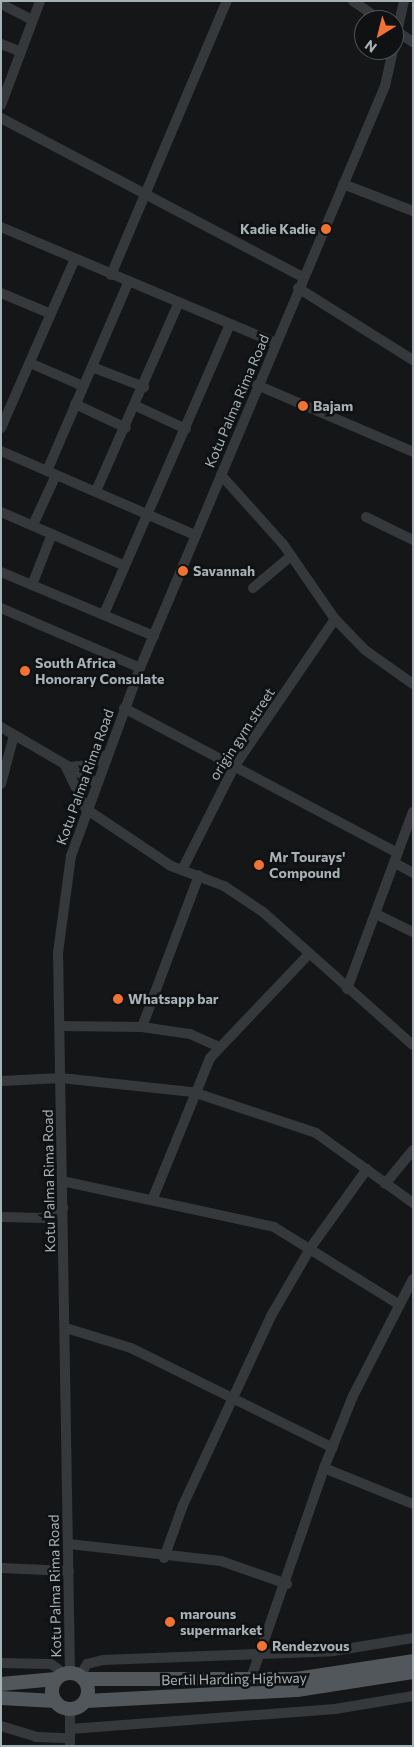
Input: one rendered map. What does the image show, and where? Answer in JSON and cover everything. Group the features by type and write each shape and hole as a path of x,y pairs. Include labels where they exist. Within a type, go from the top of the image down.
{"main road":[{"name":"Bertil Harding Highway","path":"1,1684 71,1676 250,1681 296,1680 413,1661"},
{"name":"Bertil Harding Highway","path":"70,1709 86,1701 297,1690 413,1672"},
{"path":"55,1701 52,1689 71,1676 88,1688 86,1701"},
{"path":"1,1698 55,1701 70,1709"}],"street":[{"path":"1,104 19,51 40,1"},
{"path":"111,275 228,1"},
{"path":"353,1 366,10"},
{"path":"1,4 32,20"},
{"path":"1,44 19,51"},
{"name":"Kotu Palma Rima Road","path":"71,1676 58,953 71,856 95,782 140,668 222,475 257,385 385,86 391,60"},
{"path":"1,118 145,196 303,277"},
{"path":"343,184 413,211"},
{"path":"1,227 128,283 230,326 276,343"},
{"path":"1,428 75,259"},
{"path":"33,525 75,404 128,283"},
{"path":"298,288 413,360"},
{"path":"1,293 51,314"},
{"path":"96,491 136,406 178,304"},
{"path":"104,614 230,326"},
{"path":"30,363 83,386"},
{"path":"92,367 144,387"},
{"path":"257,385 413,452"},
{"path":"75,404 126,428"},
{"path":"136,406 186,429"},
{"path":"1,451 149,513 195,535"},
{"path":"222,475 291,556 335,619 366,650 413,684"},
{"path":"1,512 125,566"},
{"path":"366,517 413,540"},
{"path":"32,585 52,534"},
{"path":"253,588 291,556"},
{"path":"2,576 32,585 154,636"},
{"path":"1,608 140,668"},
{"name":"origin gym street","path":"182,870 234,766 335,619"},
{"path":"124,708 398,853"},
{"path":"1,727 95,782"},
{"path":"1,784 14,735"},
{"path":"67,767 84,767 106,755"},
{"path":"67,767 86,810 182,870 199,875 263,912 347,989 413,1045"},
{"path":"347,989 413,812"},
{"path":"395,863 413,873"},
{"path":"142,1027 199,875"},
{"path":"376,914 413,932"},
{"path":"153,1198 193,1092 219,1047 308,954"},
{"path":"60,1026 142,1027 190,1034 219,1047"},
{"path":"1,1081 61,1078 193,1092 316,1133 413,1203"},
{"path":"385,1184 413,1150"},
{"path":"164,1558 232,1397 271,1316 311,1247 366,1169"},
{"path":"62,1181 153,1198 274,1227 311,1247 400,1305"},
{"path":"1,1217 46,1218 63,1208"},
{"path":"250,1681 287,1584 324,1468 353,1396 411,1282"},
{"path":"411,1282 413,1299"},
{"path":"66,1328 130,1348 333,1448"},
{"path":"324,1468 413,1504"},
{"path":"68,1544 164,1558 220,1560 287,1584"},
{"path":"1,1568 69,1571"},
{"path":"1,1662 50,1664 71,1676 87,1664 103,1660 260,1656 333,1651 413,1638"},
{"path":"1,1726 36,1737 70,1738 316,1711 413,1696"},
{"path":"70,1709 70,1738"}],"place":[{"name":"Kadie Kadie","path":"326,229"},
{"name":"Bajam","path":"303,406"},
{"name":"Savannah","path":"183,571"},
{"name":"South Africa Honorary Consulate","path":"25,671"},
{"name":"Mr Tourays' Compound","path":"259,865"},
{"name":"Whatsapp bar","path":"118,999"},
{"name":"marouns supermarket","path":"170,1622"},
{"name":"Rendezvous","path":"262,1646"}]}
